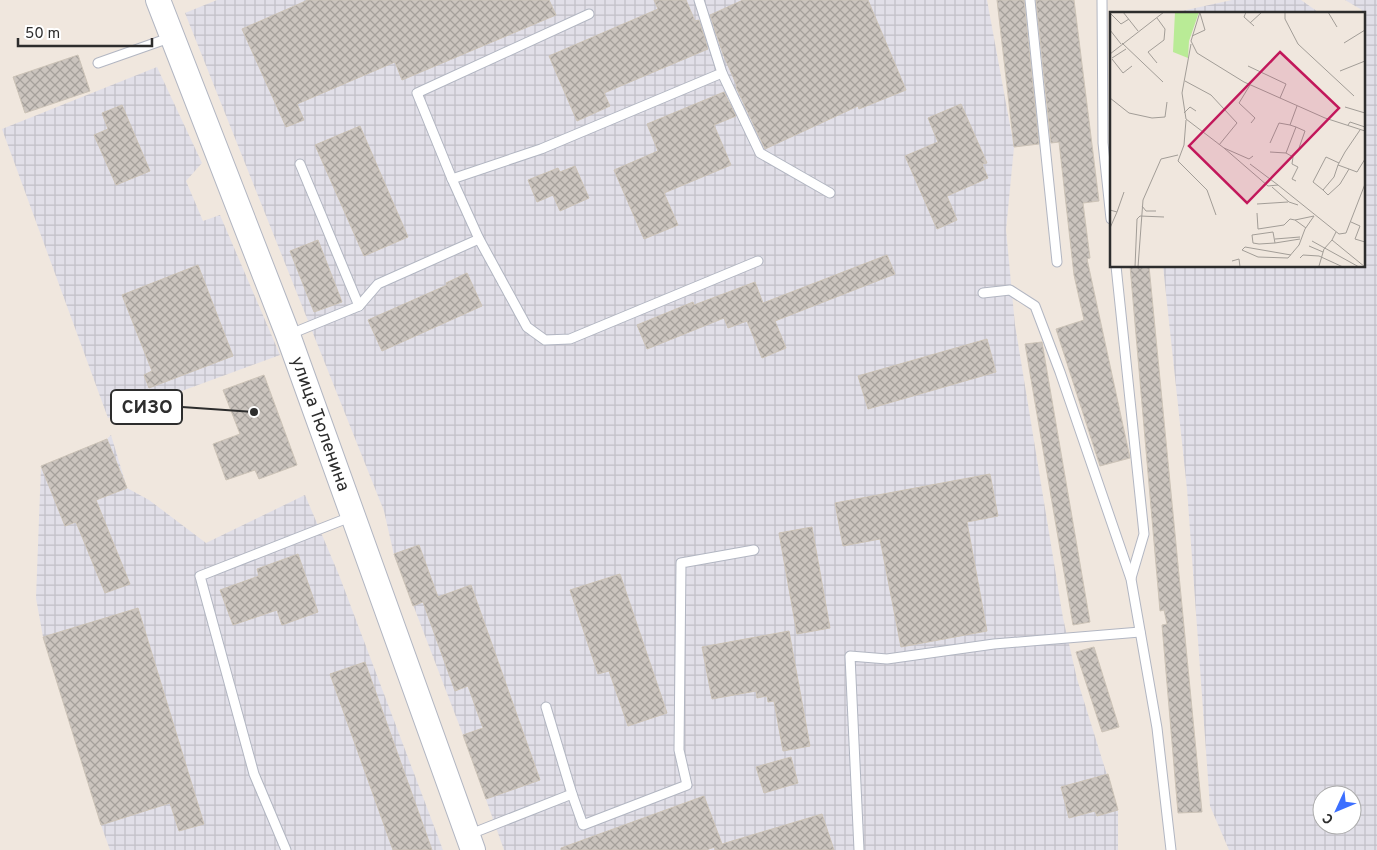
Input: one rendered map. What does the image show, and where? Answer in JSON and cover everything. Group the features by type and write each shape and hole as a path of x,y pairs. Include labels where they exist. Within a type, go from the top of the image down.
{"main road":[{"name":"улица Тюленина","path":"158,0 288,335 470,842"}],"lane":[{"path":"699,0 722,74 760,153 830,193"},
{"path":"1030,0 1057,262"},
{"path":"1102,0 1103,143 1110,210"},
{"path":"589,14 417,93 479,240 527,327 545,340 570,339 758,261"},
{"path":"98,63 173,37"},
{"path":"452,179 541,149 722,74"},
{"path":"300,164 359,306"},
{"path":"288,335 359,306 378,284 479,240"},
{"path":"1116,268 1144,534 1131,578"},
{"path":"983,292 1010,290 1035,306 1060,372 1131,578 1157,728 1172,850"},
{"path":"286,850 254,774 200,576 353,516"},
{"path":"546,707 583,825 688,784 679,750 681,563 754,550"},
{"path":"858,850 850,656 887,659 994,644 1140,632"},
{"path":"470,842 572,794"}],"shaded area":[{"path":"217,0 987,0 1014,147 1006,230 1015,325 1063,618 1077,679 1118,810 1118,850 504,850 463,735 394,555 384,511 185,13"},
{"path":"1232,0 1301,0 1318,12 1177,12"},
{"path":"1345,0 1377,0 1377,850 1229,850 1210,806 1187,489 1163,268 1364,268 1364,12"},
{"path":"157,67 202,163 186,181 203,221 220,215 280,355 108,418 2,129"},
{"path":"111,435 127,488 149,500 206,543 305,495 339,575 443,850 110,850 43,637 36,598 41,466 107,439"}],"building":[{"path":"308,0 549,0 556,15 402,80 395,62 297,104 304,120 286,127 242,29"},
{"path":"654,0 686,0 695,21 699,20 708,49 604,93 610,106 577,121 549,56 658,9"},
{"path":"743,0 868,0 906,90 859,109 858,106 765,149 736,87 710,15"},
{"path":"997,0 1024,0 1039,144 1014,147"},
{"path":"1036,0 1074,0 1099,201 1083,203 1090,258 1087,259 1130,458 1100,466 1056,329 1084,320 1074,275 1059,142 1051,143"},
{"path":"78,55 90,91 25,113 13,77"},
{"path":"724,92 736,116 714,125 731,165 664,193 678,225 644,239 614,170 658,151 647,124"},
{"path":"961,104 987,163 982,164 988,178 947,196 957,220 937,229 905,156 938,142 928,118"},
{"path":"122,105 150,171 116,185 94,135 108,129 102,113"},
{"path":"360,126 408,237 364,256 315,145"},
{"path":"575,166 589,198 560,211 553,195 537,202 528,180 558,168 560,172"},
{"path":"318,240 342,302 314,312 290,251"},
{"path":"887,255 895,274 775,321 786,348 762,358 747,321 728,328 724,318 647,349 637,325 693,302 694,305 755,282 763,303"},
{"path":"198,265 233,356 149,388 144,375 152,371 122,295"},
{"path":"1130,268 1149,268 1202,812 1178,813 1162,625 1167,624 1164,610 1160,611"},
{"path":"467,273 482,306 382,351 368,320 447,285 446,283"},
{"path":"987,339 996,372 868,409 858,376"},
{"path":"1042,342 1090,622 1073,625 1025,344"},
{"path":"264,375 297,465 259,479 255,470 226,480 213,444 240,434 223,390"},
{"path":"107,439 127,488 96,500 130,584 105,593 76,522 65,526 41,466"},
{"path":"990,474 998,516 967,522 987,631 901,647 880,539 843,546 835,503"},
{"path":"812,527 830,628 797,634 779,533"},
{"path":"419,545 438,597 471,585 540,780 486,799 463,735 483,728 468,686 455,691 423,602 413,606 394,554"},
{"path":"298,554 318,612 282,625 277,610 233,625 220,590 259,576 257,569"},
{"path":"620,574 667,713 628,726 609,671 598,674 570,590"},
{"path":"138,608 204,824 179,831 170,803 101,825 43,637"},
{"path":"789,631 810,746 783,751 774,701 768,702 767,696 757,698 756,691 712,699 702,647"},
{"path":"1094,647 1119,727 1102,732 1076,652"},
{"path":"365,662 432,850 393,850 330,674"},
{"path":"791,757 798,783 764,793 756,767"},
{"path":"1108,774 1118,810 1097,816 1095,811 1069,818 1061,787"},
{"path":"704,796 722,844 822,814 834,850 715,850 715,847 706,850 561,850 561,848"}],"place":[{"name":"СИЗО","path":"254,412"}]}
